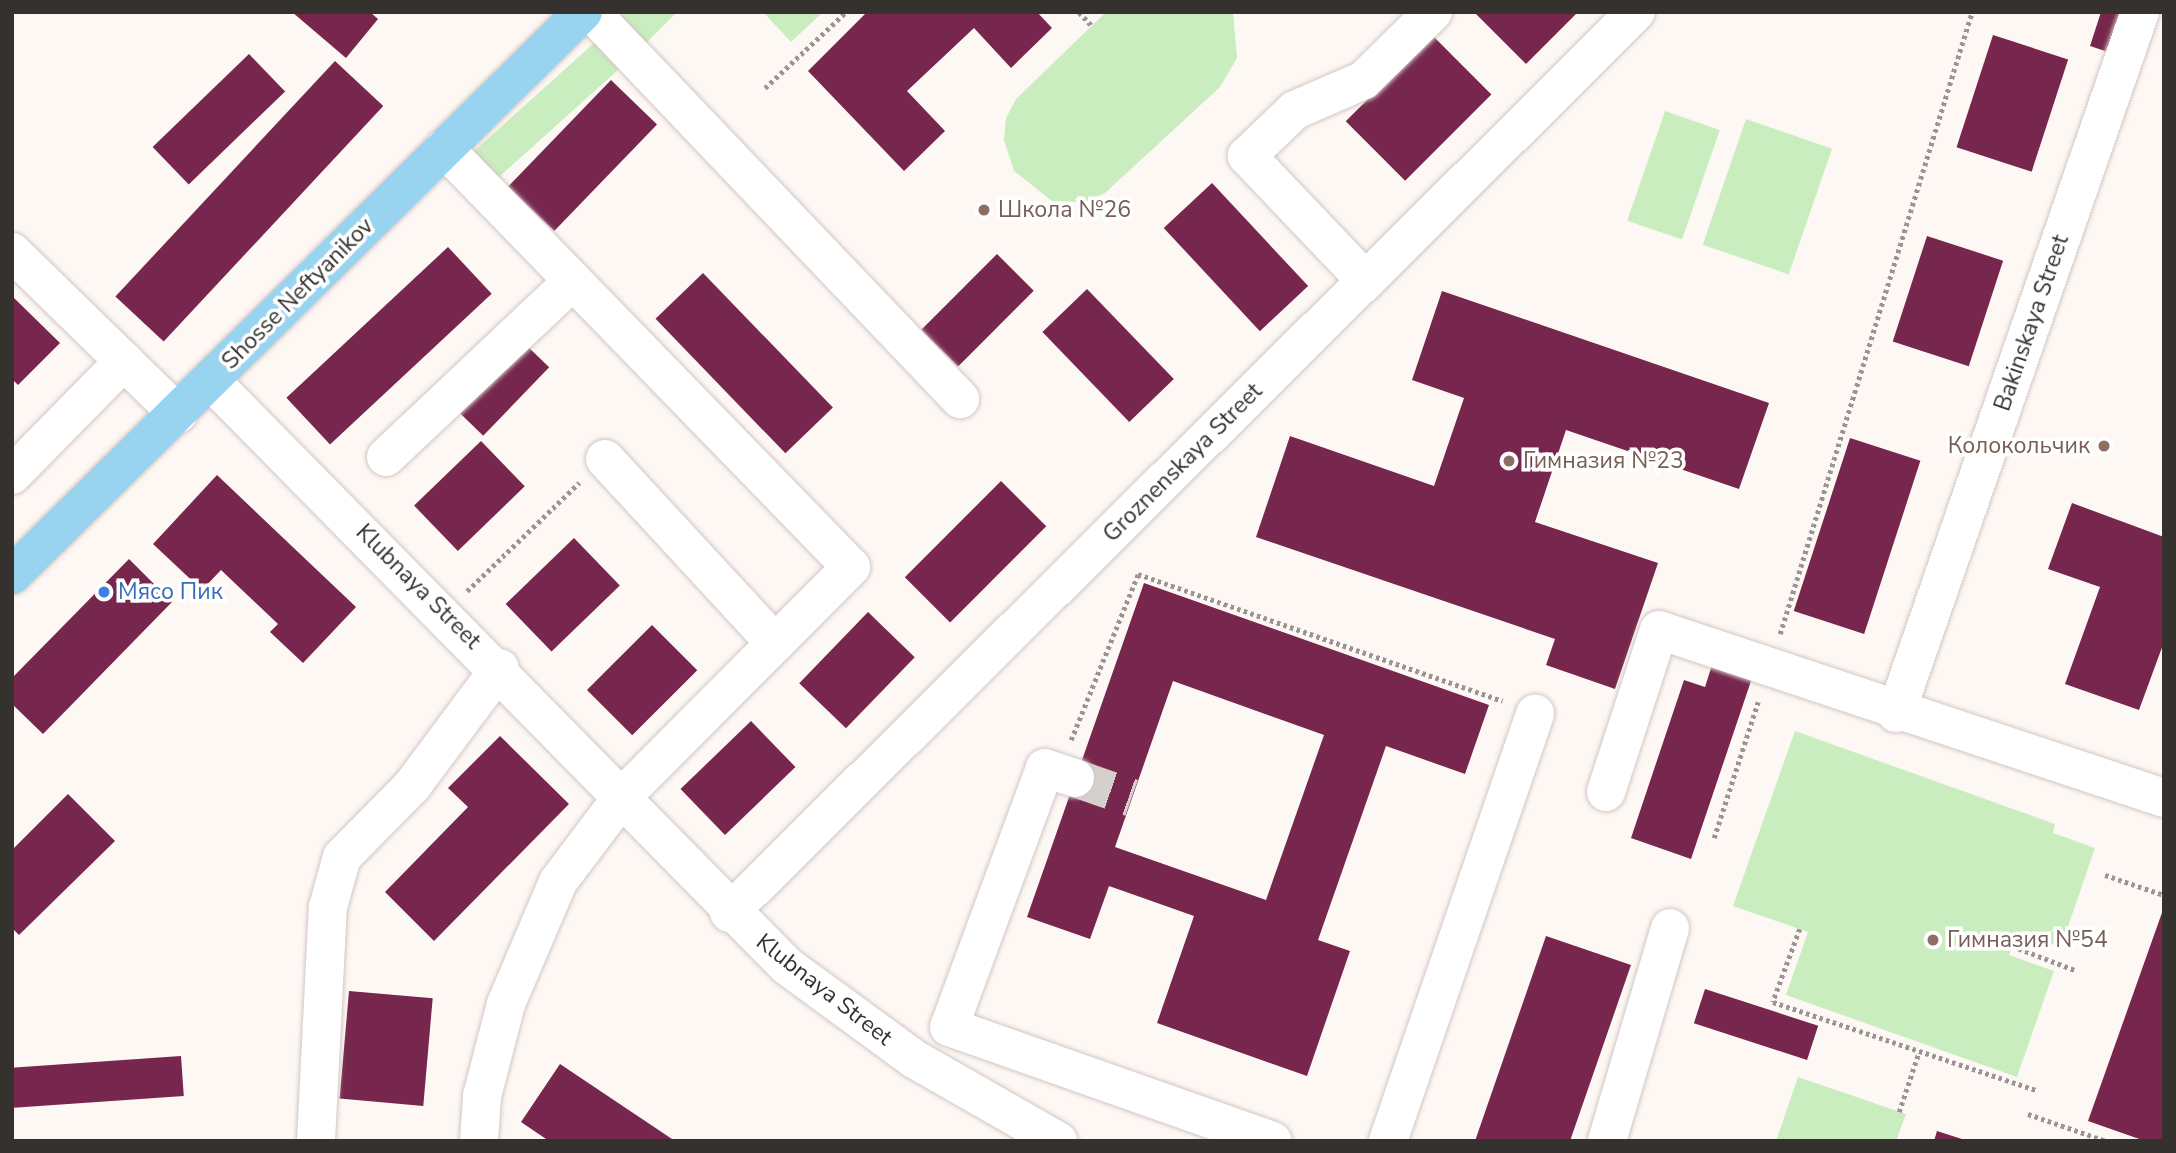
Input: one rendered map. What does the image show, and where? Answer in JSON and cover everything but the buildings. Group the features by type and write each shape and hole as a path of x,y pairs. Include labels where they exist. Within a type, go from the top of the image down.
{"main road":[{"name":"Shosse Neftyanikov","path":"12,575 583,12"}],"street":[{"path":"591,12 960,399"},
{"path":"1366,281 1247,156 1295,110 1364,80 1433,12"},
{"name":"Groznenskaya Street","path":"741,901 1636,12"},
{"name":"Bakinskaya Street","path":"1896,713 2140,12"},
{"path":"443,148 851,567 622,797 558,882 530,942 482,1096 479,1141"},
{"path":"12,252 177,414"},
{"path":"386,457 573,281"},
{"path":"12,475 124,361"},
{"name":"Klubnaya Street","path":"211,381 500,668 622,797 741,901 787,966 914,1059 1058,1141"},
{"path":"605,459 775,643"},
{"path":"1605,792 1659,630 1896,713 2164,798"},
{"path":"316,1141 328,907 342,857 412,786 500,668"},
{"path":"1388,1141 1535,714"},
{"path":"1067,775 1045,768 949,1027 1272,1141"},
{"path":"1607,1141 1670,928"}],"path":[{"path":"765,88 846,12"},
{"path":"1079,12 1092,26"},
{"path":"1714,838 1769,670 1972,12"},
{"path":"444,614 605,459"},
{"path":"1067,775 1138,574 1535,714"},
{"path":"2105,875 2164,895"},
{"path":"1800,929 1773,1002 2036,1090"},
{"path":"2012,946 2075,970"},
{"path":"1899,1112 1919,1052"},
{"path":"2028,1114 2106,1141"}],"green space":[{"path":"625,12 677,12 637,52 611,26"},
{"path":"763,12 823,12 791,42"},
{"path":"1106,12 1233,12 1237,58 1220,87 1105,193 1085,202 1052,201 1014,171 1004,140 1006,118 1016,99"},
{"path":"604,34 628,61 489,186 465,159"},
{"path":"1665,111 1720,130 1682,240 1627,221"},
{"path":"1746,119 1832,149 1789,274 1703,245"},
{"path":"1795,731 2055,824 2053,833 2095,848 2061,947 2018,932 2009,955 2054,971 2017,1077 1786,995 1808,932 1733,906"},
{"path":"1798,1077 1906,1114 1896,1141 1776,1141"}],"tunnel":[{"path":"1075,778 1132,798"}],"place":[{"name":"Школа №26","path":"984,210"},
{"name":"Колокольчик","path":"2104,446"},
{"name":"Гимназия №23","path":"1509,461"},
{"name":"Мясо Пик","path":"104,592"},
{"name":"Гимназия №54","path":"1933,940"}]}
